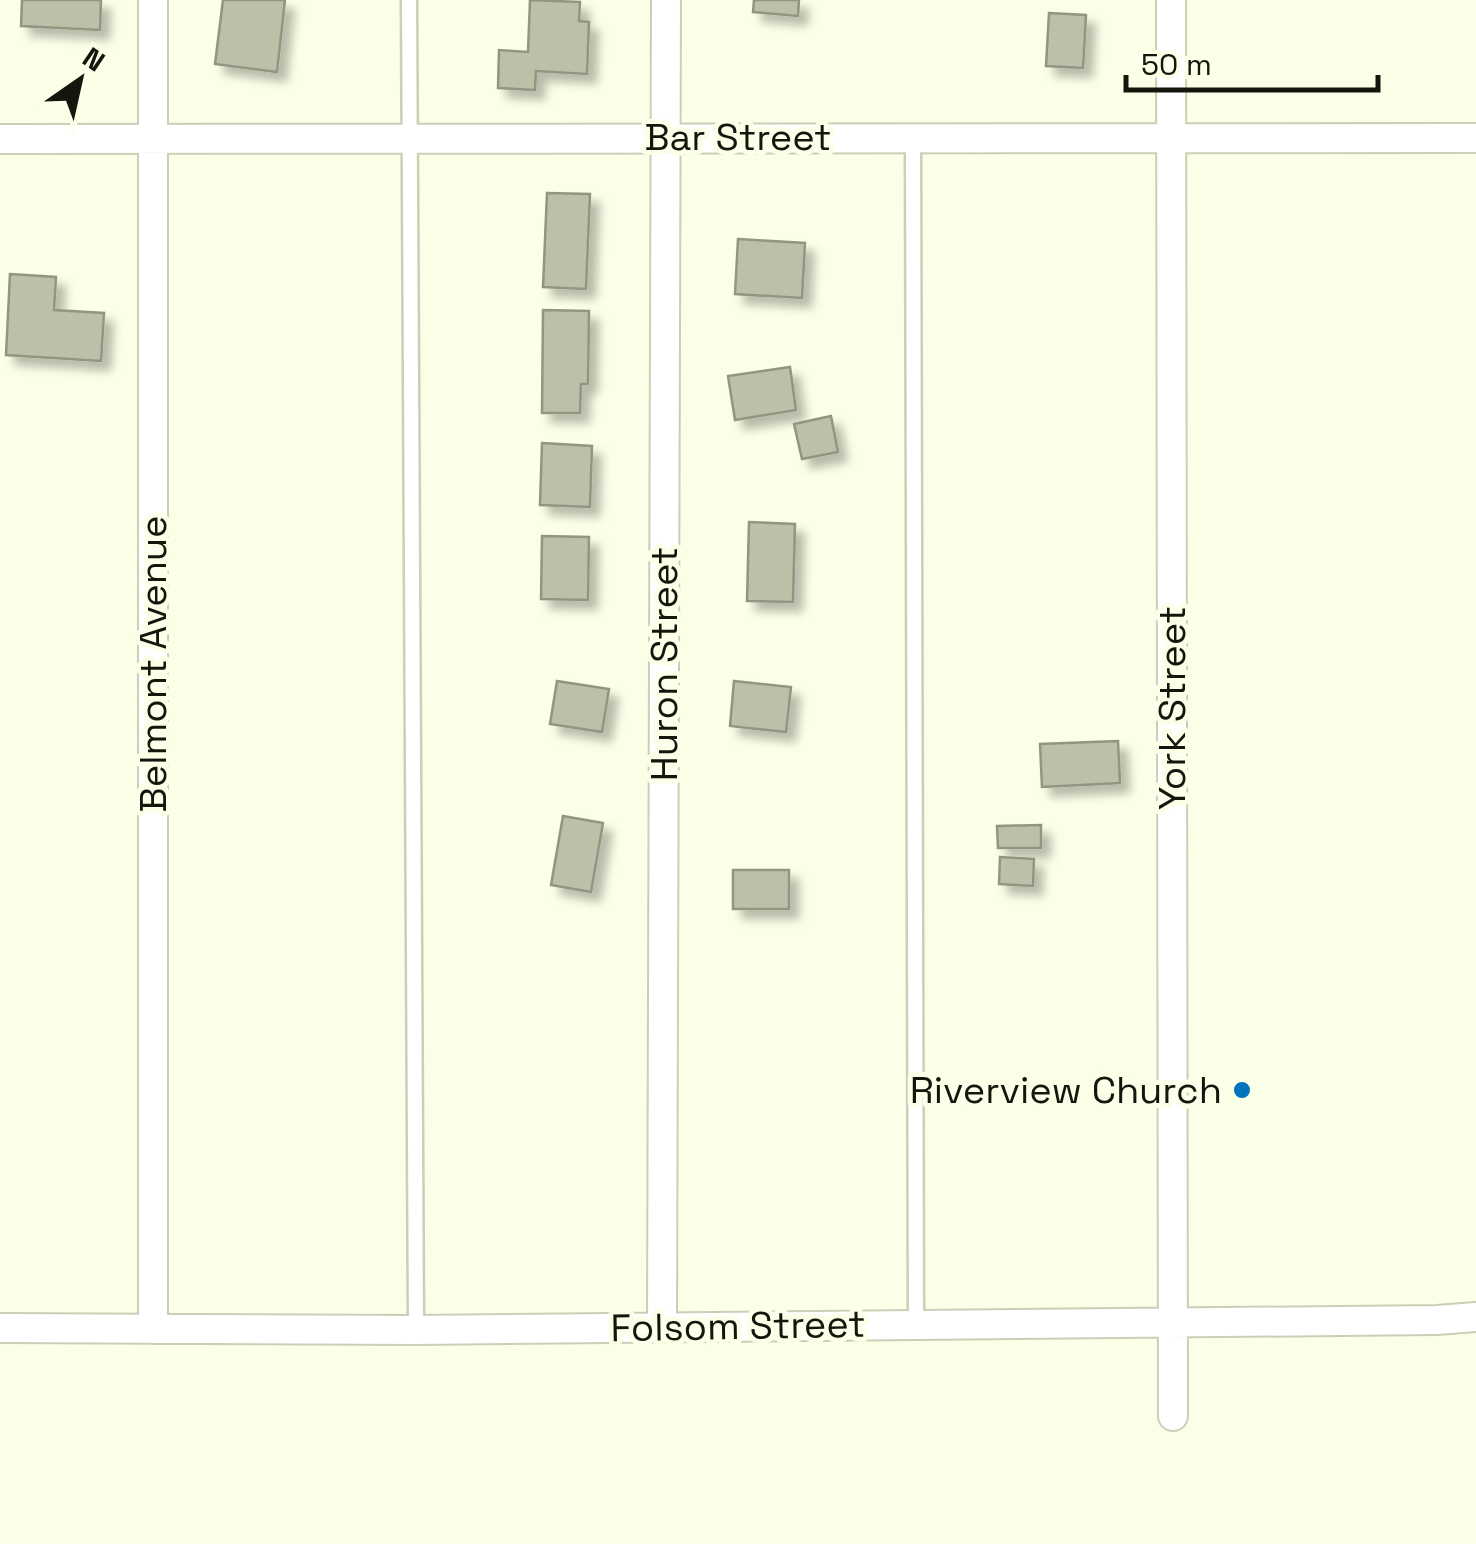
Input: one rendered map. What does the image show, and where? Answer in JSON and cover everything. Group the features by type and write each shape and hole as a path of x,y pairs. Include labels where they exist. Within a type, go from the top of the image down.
{"street":[{"name":"Belmont Avenue","path":"153,0 153,1329"},
{"name":"Huron Street","path":"662,1327 666,0"},
{"name":"York Street","path":"1171,0 1173,1416"},
{"name":"Bar Street","path":"0,139 1476,138"},
{"name":"Folsom Street","path":"0,1328 416,1330 1476,1317"}],"lane":[{"path":"408,0 416,1330"},
{"path":"914,138 916,1325"}],"building":[{"path":"22,0 101,0 100,30 21,26"},
{"path":"223,0 285,0 277,72 215,64"},
{"path":"530,0 580,2 579,21 589,22 587,74 536,71 535,90 498,88 499,50 528,52"},
{"path":"754,0 799,0 798,16 753,12"},
{"path":"1049,13 1086,15 1083,68 1046,66"},
{"path":"547,193 590,194 586,289 543,287"},
{"path":"738,239 805,243 802,298 735,294"},
{"path":"10,274 56,277 54,310 104,313 101,361 6,355"},
{"path":"543,310 589,311 588,384 581,384 580,413 542,413"},
{"path":"790,367 796,410 735,420 728,376"},
{"path":"831,416 838,452 802,459 794,424"},
{"path":"542,443 592,446 590,507 540,505"},
{"path":"749,522 795,524 793,602 747,601"},
{"path":"542,536 589,537 588,600 541,599"},
{"path":"557,681 609,689 602,732 550,724"},
{"path":"734,681 791,687 786,732 730,726"},
{"path":"1118,741 1120,783 1042,787 1040,744"},
{"path":"563,816 603,823 591,892 551,885"},
{"path":"1041,825 1041,848 998,848 997,826"},
{"path":"1000,857 1034,859 1033,886 999,884"},
{"path":"733,870 789,870 789,909 733,909"}],"place":[{"name":"Riverview Church","path":"1242,1090"}]}
